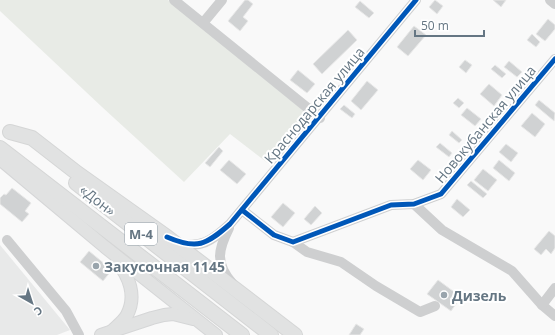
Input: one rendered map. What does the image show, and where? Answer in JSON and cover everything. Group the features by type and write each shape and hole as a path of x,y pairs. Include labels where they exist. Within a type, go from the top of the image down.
{"highway":[{"name":"М-4","path":"5,128 32,138 77,173 167,237 295,335"},
{"name":"«Дон»","path":"5,128 272,335"},
{"name":"«Дон»","path":"0,148 242,335"}],"main road":[{"name":"М-4","path":"0,159 105,247 216,335"},
{"name":"М-4","path":"105,247 124,270 129,280 131,294 127,314 106,333"},
{"name":"М-4","path":"106,333 164,315 172,314 184,316 200,322"}],"street":[{"path":"174,0 320,118"},
{"path":"203,23 222,0"},
{"name":"Краснодарская улица","path":"230,224 320,118 416,0"},
{"path":"550,0 555,4"},
{"name":"Новокубанская улица","path":"293,242 316,232 391,205 414,204 442,194 555,59"},
{"path":"414,204 442,230 512,272 542,305 555,316"},
{"path":"242,210 274,234 293,242 307,252 341,262 376,286 420,312 435,306"},
{"name":"М-4","path":"167,237 180,243 193,245 206,243 217,236 230,224"},
{"name":"М-4","path":"230,224 222,242 219,257 228,278 247,299"},
{"path":"7,240 66,311 79,335"},
{"path":"542,305 555,288"}],"shaded area":[{"path":"0,0 168,0 305,112 305,118 269,164 230,134 184,182 0,11"},
{"path":"0,245 70,330 57,335 0,335"}],"building":[{"path":"245,0 248,0 253,4 243,17 248,21 240,31 228,21"},
{"path":"435,0 443,6 437,14 429,7"},
{"path":"493,0 506,0 501,7"},
{"path":"360,1 374,13 369,18 355,7"},
{"path":"548,19 555,25 555,29 545,41 536,34"},
{"path":"414,26 426,35 408,56 397,47"},
{"path":"348,30 357,40 322,74 313,64"},
{"path":"532,34 540,42 536,47 527,40"},
{"path":"465,60 472,65 466,73 459,67"},
{"path":"509,61 522,72 517,77 504,67"},
{"path":"495,65 506,74 502,78 491,69"},
{"path":"298,70 315,84 307,93 290,80"},
{"path":"367,81 378,90 361,110 351,101"},
{"path":"489,84 502,95 494,106 480,94"},
{"path":"458,98 464,103 459,108 453,103"},
{"path":"539,100 555,113 554,121 535,105"},
{"path":"344,105 355,114 352,118 340,109"},
{"path":"467,108 481,119 475,126 461,115"},
{"path":"532,113 545,124 535,137 521,126"},
{"path":"452,131 462,140 459,143 449,135"},
{"path":"440,143 452,153 449,157 436,147"},
{"path":"506,144 518,153 511,162 499,152"},
{"path":"219,147 223,151 210,167 205,163"},
{"path":"229,160 246,174 237,184 220,170"},
{"path":"418,160 431,170 423,180 410,169"},
{"path":"499,160 515,173 509,181 493,168"},
{"path":"483,169 497,180 488,191 474,180"},
{"path":"471,181 487,194 483,198 467,185"},
{"path":"12,188 31,203 25,211 29,214 22,222 0,204 0,198 4,194 6,195"},
{"path":"457,199 470,210 463,217 451,207"},
{"path":"283,203 295,213 283,227 271,217"},
{"path":"315,206 322,213 311,225 304,219"},
{"path":"549,231 555,236 555,248 551,254 546,249 541,255 534,249"},
{"name":"Закусочная 1145","path":"89,251 112,270 103,281 80,262"},
{"name":"Дизель","path":"438,280 461,297 451,311 427,294"},
{"path":"356,324 364,329 360,335 349,335"}],"cycle path":[{"path":"167,237 186,243 201,243 214,237 230,224 416,0"},
{"path":"242,210 274,235 293,242 391,205 414,204 441,194 555,59"}],"place":[{"name":"Закусочная 1145","path":"96,266"},
{"name":"Дизель","path":"444,295"}]}
